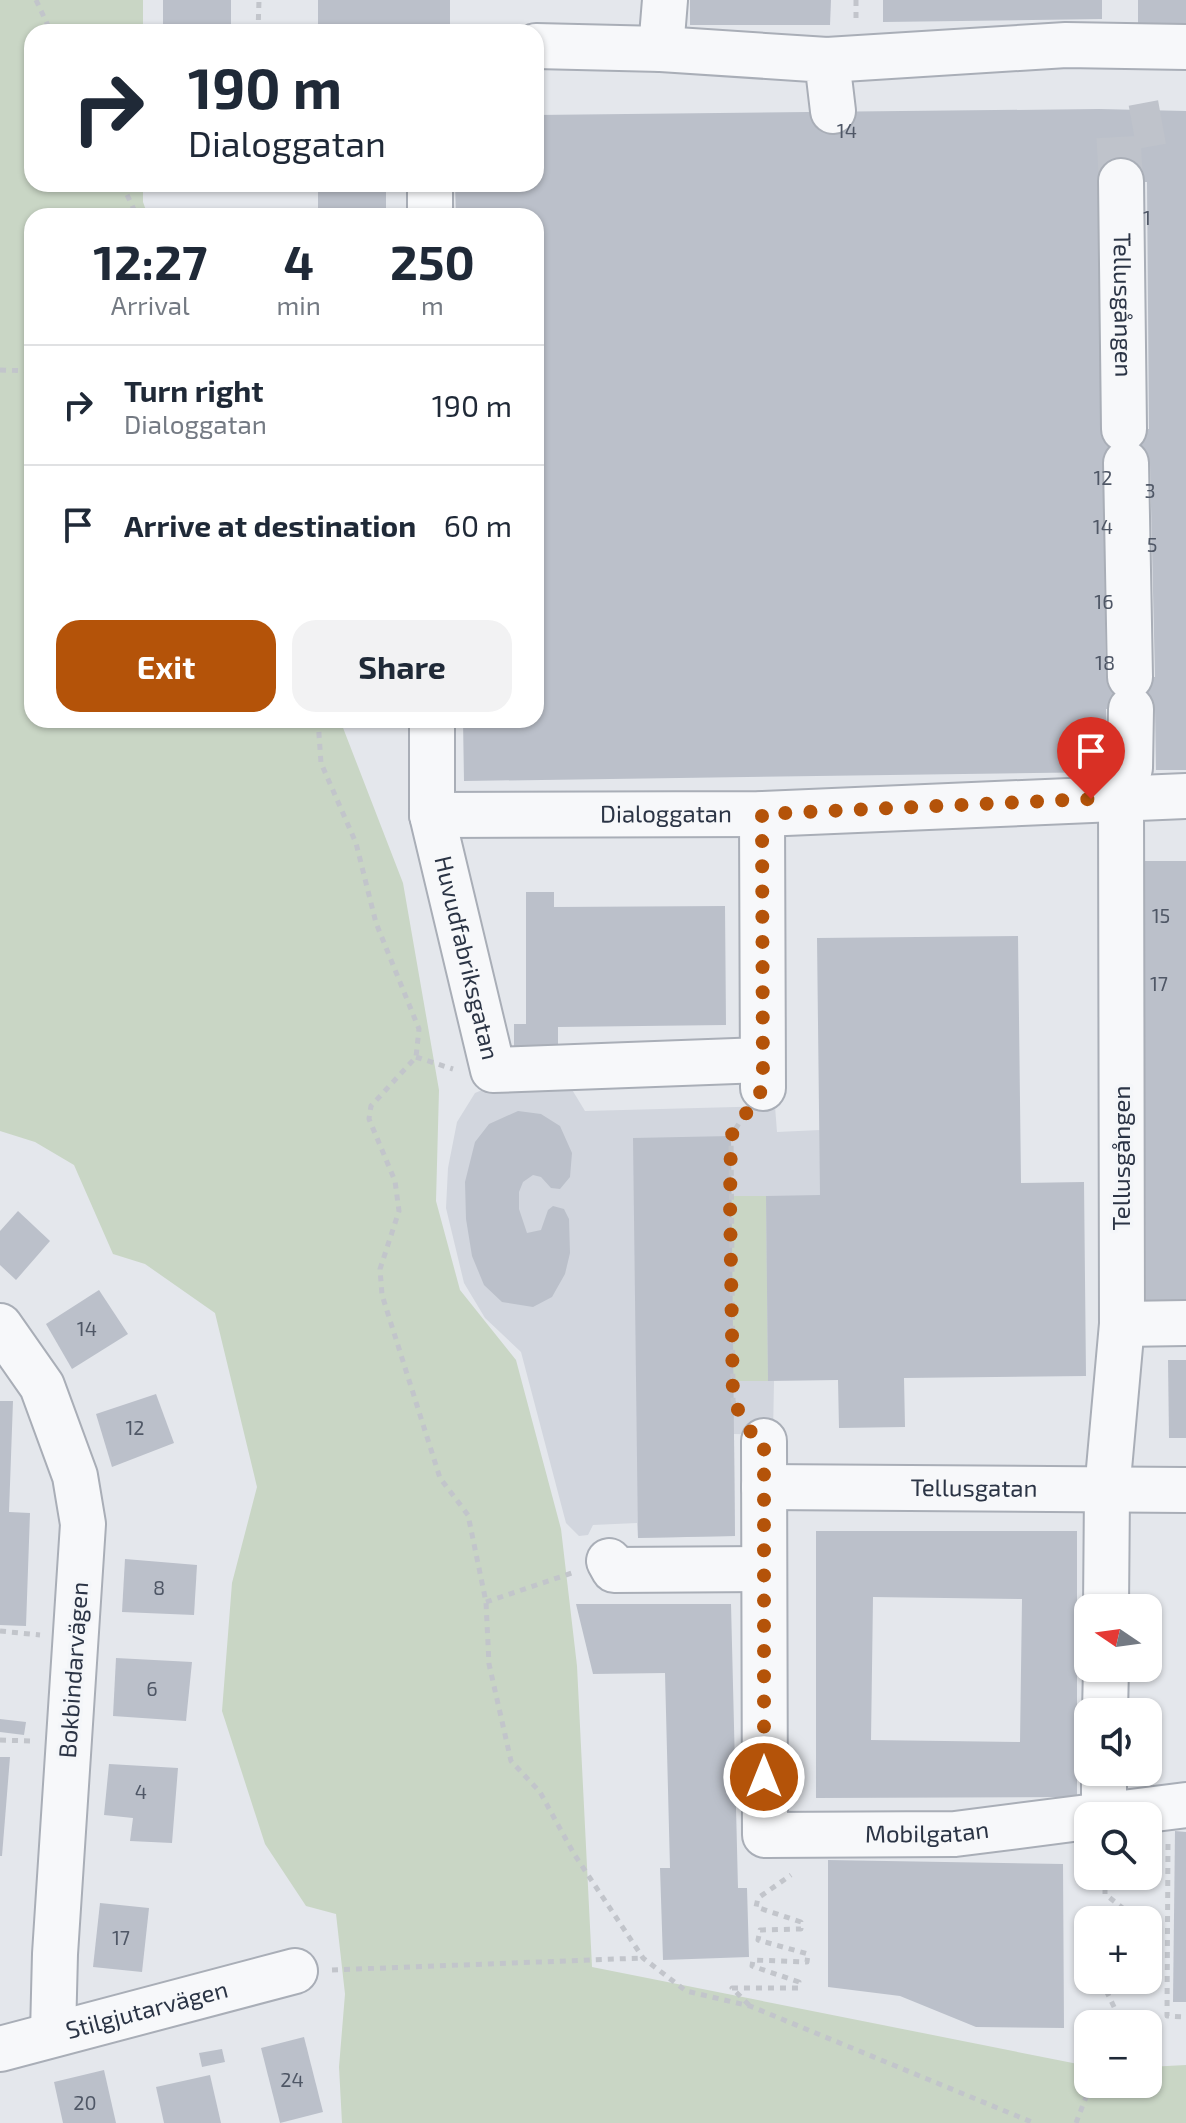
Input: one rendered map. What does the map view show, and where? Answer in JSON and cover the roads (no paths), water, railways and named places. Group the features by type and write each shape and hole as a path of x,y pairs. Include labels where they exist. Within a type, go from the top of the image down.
{"street":[{"path":"661,49 665,0"},
{"path":"544,46 661,49 827,60 1066,45 1186,47"},
{"path":"827,60 833,111"},
{"name":"Tellusgången","path":"1106,1594 1107,1491 1122,1324 1121,797 1130,768 1121,181"},
{"name":"Huvudfabriksgatan","path":"432,728 432,815 493,1070 763,1074 762,814"},
{"name":"Dialoggatan","path":"432,815 762,814 1186,796"},
{"path":"1122,1324 1186,1323"},
{"name":"Bokbindarvägen","path":"0,1326 42,1386 75,1476 83,1524 53,2033"},
{"path":"609,1561 614,1570 764,1569 764,1441"},
{"name":"Tellusgatan","path":"764,1487 1186,1490"},
{"name":"Mobilgatan","path":"764,1569 749,1689 765,1835 822,1834 884,1847 954,1849 1074,1820"},
{"name":"Stilgjutarvägen","path":"0,2049 295,1971"}],"tunnel":[{"path":"1121,181 1118,130 1162,122"}]}
